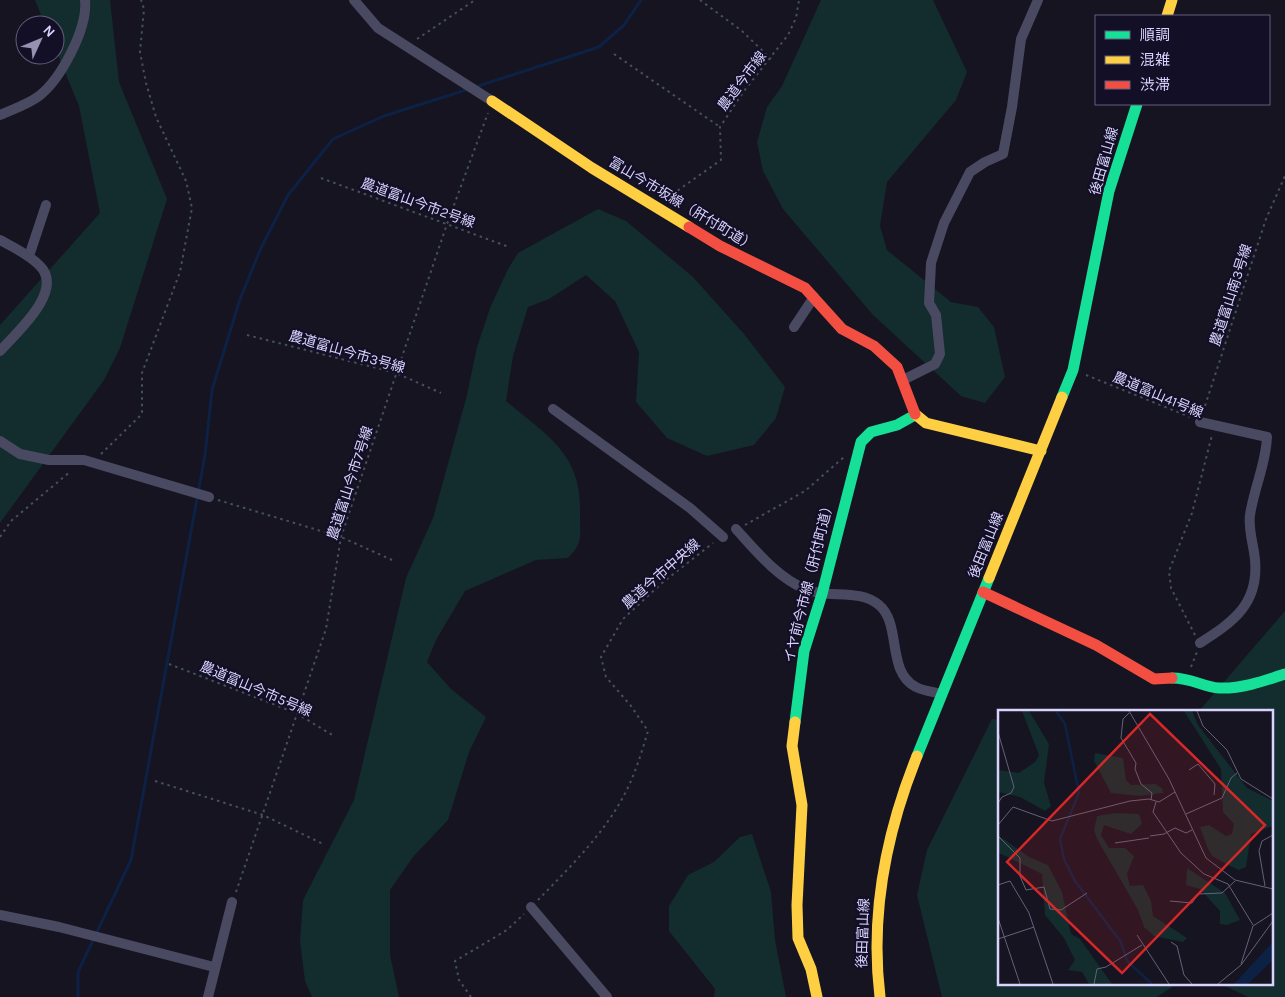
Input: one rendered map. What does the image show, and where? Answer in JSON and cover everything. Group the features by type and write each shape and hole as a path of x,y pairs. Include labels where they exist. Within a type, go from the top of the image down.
{"street":[{"path":"0,115 18,108 39,96 55,80 75,44 85,0"},
{"path":"354,0 378,28 492,101"},
{"path":"903,380 935,364 940,354 936,315 929,303 931,262 944,223 970,172 985,162 1003,154 1012,107 1021,39 1038,0"},
{"path":"1167,15 1172,0"},
{"name":"富山今市坂線（肝付町道）","path":"492,101 592,168 720,246 805,288 842,329 874,346 897,366 915,414"},
{"name":"後田富山線","path":"880,997 877,980 880,875 890,832 910,773 1074,370 1109,191 1137,105"},
{"path":"29,256 46,205"},
{"path":"0,240 29,256 41,266 47,278 45,293 40,306 0,351"},
{"path":"794,327 814,297"},
{"path":"553,409 690,508 723,536"},
{"path":"915,414 926,423 1041,452"},
{"name":"イヤ前今市線（肝付町道）","path":"817,997 811,969 798,938 797,906 802,806 792,746 804,651 822,594 861,442 871,432 897,425 915,414"},
{"path":"1200,422 1267,437 1267,450 1250,516 1255,562 1253,586 1249,600 1225,626 1200,643"},
{"path":"0,441 20,454 49,460 88,462 209,497"},
{"path":"736,529 763,559 789,580 806,590 822,594 857,596 871,600 881,607 888,622 898,664 906,678 915,687 942,694"},
{"path":"983,592 1096,645 1154,679 1187,678 1218,688 1256,684 1285,674"},
{"path":"208,997 214,967 232,902"},
{"path":"531,907 607,997"},
{"path":"0,915 59,927 214,967"}],"path":[{"path":"0,537 11,521 23,510 88,462 142,414 142,373 180,272 192,208 186,182 156,117 146,83 140,52 144,9 141,0"},
{"path":"407,46 475,0"},
{"path":"700,0 742,31 771,59"},
{"name":"農道今市線","path":"657,206 721,160 720,127 744,91 788,35 796,18 799,0"},
{"path":"614,54 720,127"},
{"name":"農道富山今市7号線","path":"232,902 326,629 341,537 447,224 492,101"},
{"name":"農道富山南3号線","path":"1200,422 1266,219 1285,176"},
{"name":"農道富山今市2号線","path":"321,178 509,247"},
{"name":"農道富山今市3号線","path":"247,335 396,374 440,393"},
{"name":"農道富山41号線","path":"1074,370 1200,422 1212,432 1192,513 1169,571 1171,588 1184,616 1200,643"},
{"path":"736,529 757,520 805,491 847,454"},
{"path":"209,497 341,537 392,560"},
{"name":"農道今市中央線","path":"471,997 460,980 455,961 507,930 585,851 622,800 638,764 648,731 631,706 606,677 601,657 623,619 662,583 723,536"},
{"path":"1187,678 1200,643"},
{"name":"農道富山今市5号線","path":"169,664 296,713 334,736"},
{"path":"155,781 263,815 324,844"}],"green space":[{"path":"35,0 110,0 119,82 167,199 120,348 104,380 0,523 0,325 100,213 79,106 62,65 65,65 65,15 41,15"},
{"path":"821,0 933,0 967,72 956,100 887,182 880,226 887,250 951,302 978,307 994,327 1005,377 985,403 961,396 873,315 783,209 763,171 757,142 767,107 782,86"},
{"path":"598,209 626,221 693,277 744,334 785,387 776,418 754,445 707,456 667,438 636,402 639,352 615,301 586,275 549,299 528,307 513,356 506,401 549,437 569,462 576,477 579,495 580,535 578,544 568,558 536,560 465,591 436,640 427,662 451,689 486,717 469,752 448,820 413,857 390,890 390,955 399,997 312,997 305,981 300,941 303,900 354,800 406,578 433,518 467,395 477,347 490,308 508,269 518,253"},
{"path":"1285,611 1285,997 1248,997 1221,984 1272,984 1272,710 1200,710"},
{"path":"992,719 998,720 998,984 1176,984 1157,997 942,997 917,895 927,850"},
{"path":"752,834 771,892 775,940 786,997 714,997 715,989 669,931 669,906 688,875 714,862 740,837"}],"waterway":[{"path":"475,87 599,47 624,25 641,0"},
{"path":"78,997 78,972 131,860 205,455 212,390 240,299 261,248 288,195 333,139 384,116 469,89"}],"traffic: fast":[{"path":"1062,397 1073,370 1109,191 1137,105"},
{"path":"795,722 804,651 822,594 861,442 871,432 897,425 915,415"},
{"path":"917,756 989,578"},
{"path":"1172,678 1186,679 1213,687 1227,688 1252,684 1285,674"}],"traffic: slow":[{"path":"1167,15 1172,0"},
{"path":"492,101 592,168 689,227"},
{"path":"989,578 1062,397"},
{"path":"915,414 926,423 1041,451"},
{"path":"795,722 792,746 802,805 797,905 798,938 811,969 817,997"},
{"path":"880,997 877,936 883,875 897,815 917,756"}],"traffic: jam":[{"path":"689,227 720,246 805,288 842,329 874,346 897,367 915,414"},
{"path":"983,592 1096,645 1154,679 1172,678"}]}
